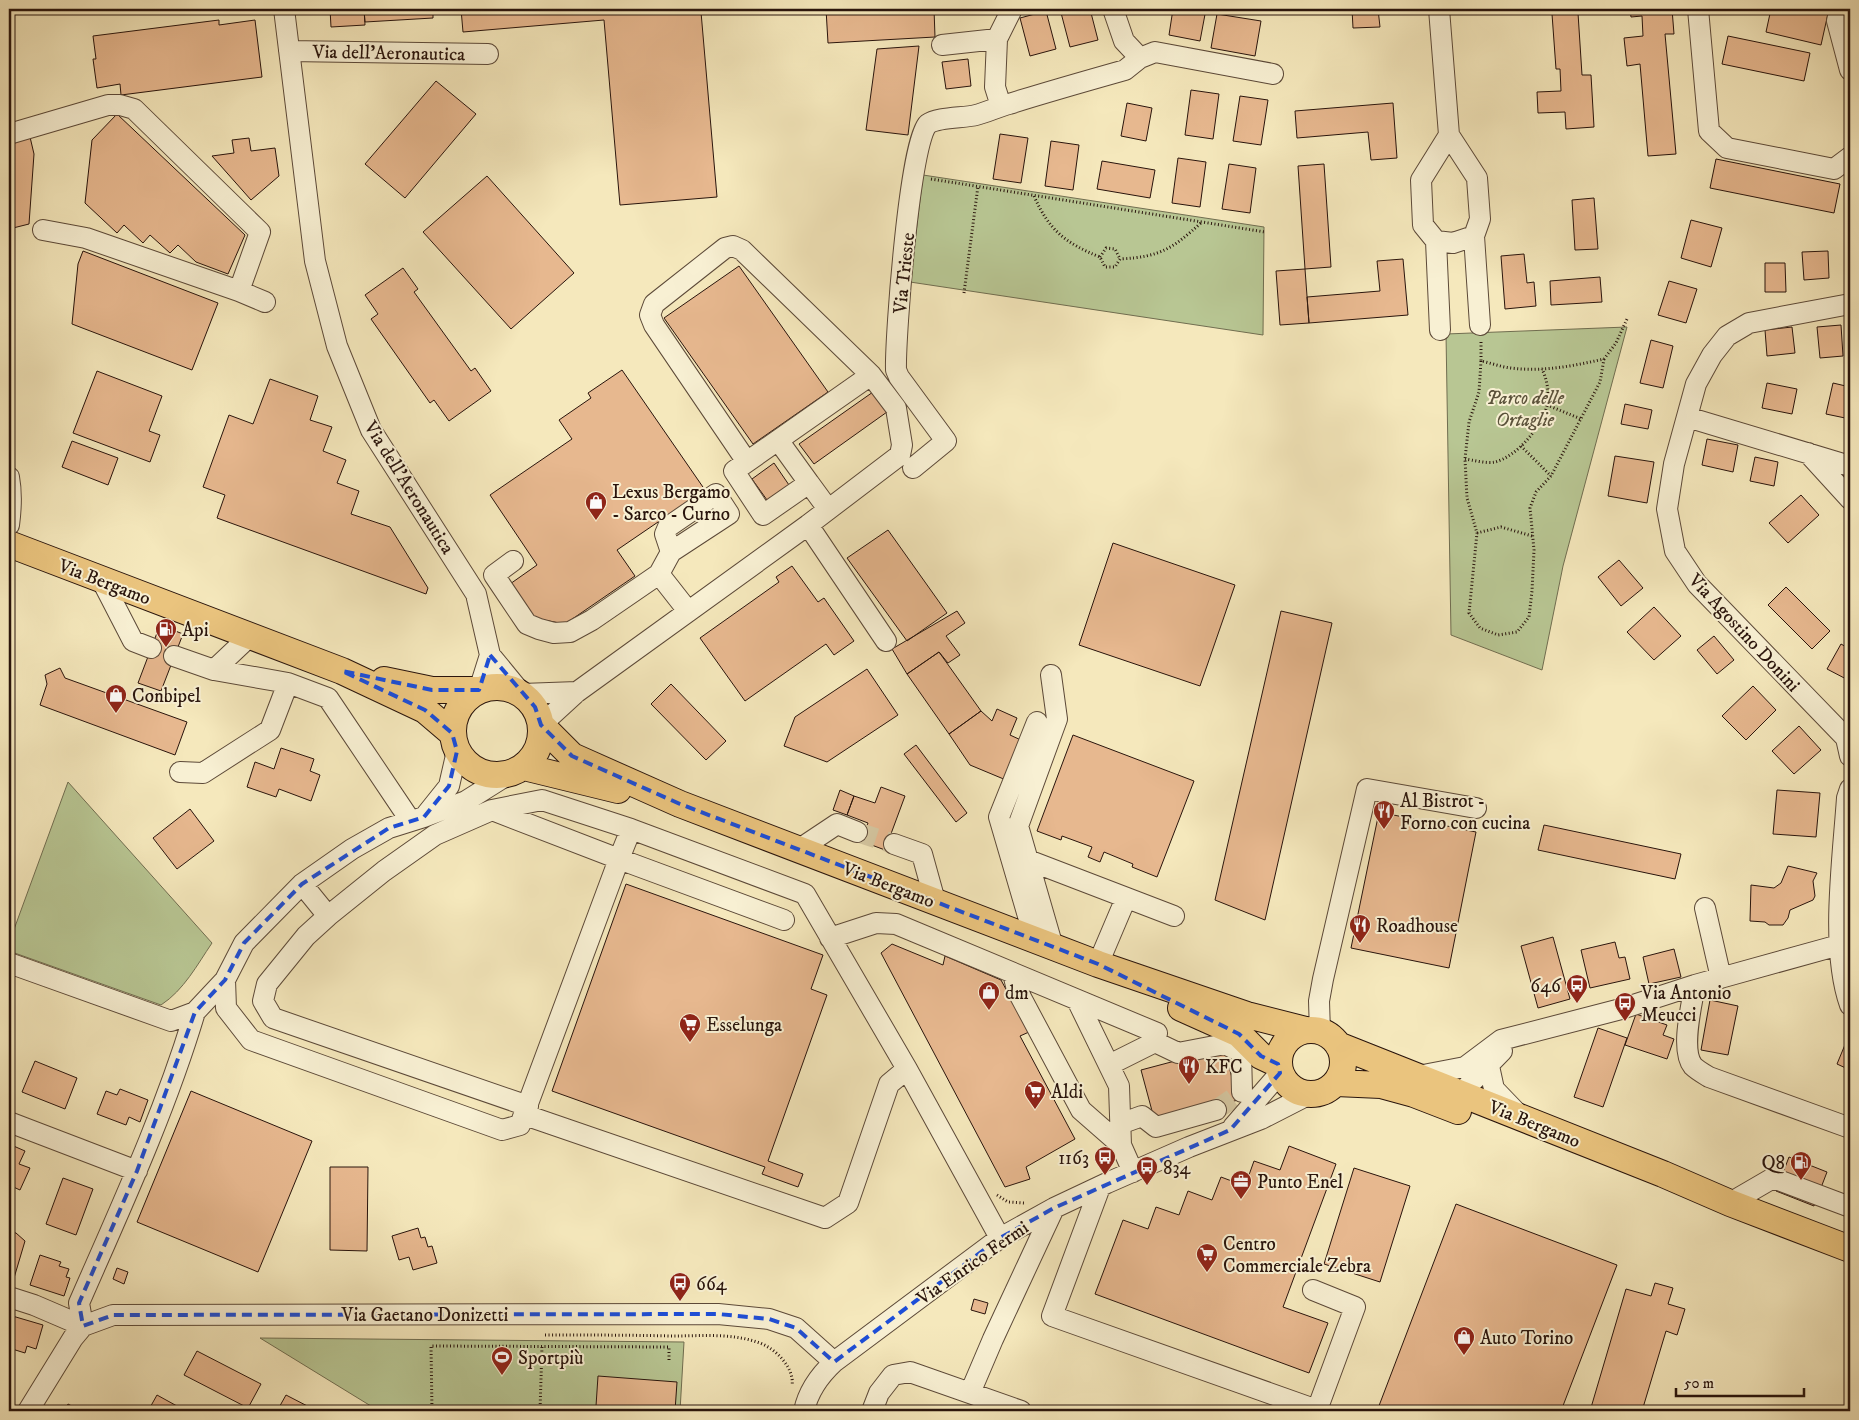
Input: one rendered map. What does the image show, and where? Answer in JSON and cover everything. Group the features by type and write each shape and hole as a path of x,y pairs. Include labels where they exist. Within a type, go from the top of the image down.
{"main road":[{"name":"Via Bergamo","path":"9,544 342,671 425,710 455,742"},
{"name":"Via Bergamo","path":"342,671 432,690 479,690"},
{"path":"501,686 522,694 535,708 541,726 540,741 534,755 516,770 489,775 470,766 455,742 454,720 459,708 468,697 479,690 501,686"},
{"name":"Via Bergamo","path":"541,726 572,756 680,804 1098,964 1247,1015 1321,1036 1382,1064 1416,1085 1612,1170 1730,1203"},
{"name":"Via Bergamo","path":"516,770 680,804"},
{"name":"Via Bergamo","path":"1098,964 1170,1003 1239,1034 1279,1069"},
{"path":"1293,1036 1321,1036 1342,1059 1340,1072 1336,1083 1320,1094 1308,1095 1294,1090 1284,1080 1279,1069 1284,1045 1293,1036"},
{"name":"Via Bergamo","path":"1336,1083 1416,1085 1461,1093 1730,1203 1850,1249"}],"street":[{"name":"Via dell'Aeronautica","path":"284,9 315,261 337,346 371,430 476,594 490,655 522,694"},
{"path":"1001,106 995,87 997,39 1012,9"},
{"path":"1113,9 1124,42 1140,58"},
{"path":"1439,9 1449,135 1477,178 1480,219 1474,236 1480,325"},
{"path":"1698,9 1709,131 1727,148 1834,169 1850,157"},
{"path":"1840,9 1837,21 1850,70"},
{"path":"942,45 997,39"},
{"name":"Via dell'Aeronautica","path":"289,51 488,54"},
{"name":"Via Trieste","path":"913,468 946,441 899,378 896,370 901,286 913,176 921,137 928,124 935,121 978,114 1125,70 1140,58 1155,52 1273,74"},
{"path":"9,134 108,105 120,105 134,109 260,232 240,291"},
{"path":"1440,330 1436,241 1423,225 1421,180 1449,135"},
{"path":"43,230 86,238 240,291 265,302"},
{"path":"1436,241 1453,243 1474,236"},
{"path":"541,726 576,692 808,525 900,454 902,446 896,408 871,375 742,250 734,246 725,248 654,304 650,315 654,325 746,462"},
{"name":"Via Agostino Donini","path":"1850,304 1749,323 1727,336 1712,355 1696,384 1674,464 1667,509 1676,552 1697,584 1846,738 1850,756"},
{"path":"809,482 763,515 734,471 871,375"},
{"path":"1687,417 1850,466"},
{"path":"778,440 828,509"},
{"path":"1807,452 1850,500"},
{"path":"9,477 9,525"},
{"path":"808,525 886,641"},
{"path":"514,561 494,575 527,624 539,630 554,633 570,632 592,620 659,574 671,552"},
{"path":"659,574 688,612"},
{"path":"102,580 132,641 151,648"},
{"path":"214,670 250,636"},
{"path":"479,690 490,655"},
{"path":"174,656 214,670 288,683 328,698 417,819"},
{"path":"1044,943 1028,860 1018,826 1057,719 1051,675"},
{"path":"180,772 203,773 270,730 288,683"},
{"path":"522,694 576,692"},
{"path":"1037,722 999,817 1044,943"},
{"path":"417,819 449,786 455,742"},
{"path":"9,963 171,1021 195,1012 225,980 244,943 302,884 352,849 389,828 466,801 516,770"},
{"path":"1321,1036 1319,1002 1323,979 1367,788 1476,808"},
{"path":"1850,789 1847,798 1839,921 1845,943 1845,990 1850,1005"},
{"path":"907,1069 889,1084 848,1203 825,1218 273,1018 263,1001 267,984 306,936 384,871 435,836 492,810 542,800 631,829 805,894 907,1069 1000,1238"},
{"path":"492,810 784,920"},
{"path":"798,850 837,824 857,832"},
{"path":"225,980 226,1008 251,1040 502,1130 520,1126 631,829"},
{"path":"894,844 922,854 936,901"},
{"path":"1028,860 1174,916"},
{"path":"302,884 328,916"},
{"path":"1098,964 1126,898"},
{"path":"1705,908 1721,978"},
{"path":"830,938 876,923 896,924 1157,1033 1155,1042"},
{"path":"1416,1085 1465,1067 1501,1040 1621,1009 1695,985 1845,943"},
{"path":"1013,973 1017,990 1081,1110 1121,1145"},
{"path":"1695,985 1688,1037 1688,1055 1693,1066 1709,1077 1850,1128"},
{"path":"1077,1000 1119,1086 1121,1145 1133,1172"},
{"path":"28,1411 83,1326 79,1303 136,1171 184,1050 195,1012"},
{"path":"1461,1093 1519,1036"},
{"path":"1109,1065 1155,1042"},
{"path":"1155,1042 1178,1053 1225,1044 1241,1052 1242,1092"},
{"path":"1489,1066 1494,1089 1520,1117"},
{"name":"Via Enrico Fermi","path":"1230,1130 1279,1069"},
{"name":"Via Enrico Fermi","path":"804,1411 822,1374 834,1362 1000,1238 1054,1208 1230,1130 1261,1119 1308,1095"},
{"path":"1120,1124 1142,1116 1156,1127 1216,1110"},
{"path":"9,1122 136,1171"},
{"path":"1730,1203 1774,1178 1850,1207"},
{"path":"1100,1187 1052,1316 1317,1410 1355,1307 1313,1290"},
{"path":"970,1393 1054,1208"},
{"path":"9,1297 34,1305 83,1326"},
{"name":"Via Gaetano Donizetti","path":"83,1326 113,1315 718,1314 769,1318 796,1328 834,1362"},
{"path":"872,1411 879,1393 893,1375 910,1372 1021,1411"}],"path":[{"path":"913,176 1265,232"},
{"path":"964,294 978,186"},
{"path":"1033,195 1043,216 1059,235 1079,249 1100,257 1105,267 1115,267 1120,260 1161,253 1178,243 1202,222"},
{"path":"1100,257 1106,248 1115,249 1120,260"},
{"path":"1480,325 1481,361 1479,392 1469,422 1464,459 1467,498 1477,533 1470,612 1480,628 1498,635 1517,632 1529,617 1532,591 1530,508 1536,492 1552,476 1600,382 1604,358 1616,342 1627,319"},
{"path":"1481,361 1511,368 1542,369 1567,367 1604,358"},
{"path":"1464,459 1495,462 1521,446 1539,426 1548,405 1547,379 1542,369"},
{"path":"1548,405 1581,419"},
{"path":"1521,446 1552,476"},
{"path":"1477,533 1501,527 1532,536"},
{"path":"993,1192 1008,1202 1026,1203"},
{"path":"539,1334 728,1336 758,1342 785,1361 793,1381 792,1388"},
{"path":"432,1411 431,1346 669,1347 669,1360"},
{"path":"540,1411 542,1346"}],"highlighted area":[{"path":"490,655 535,707 541,725 572,756 680,804 1098,964 1239,1034 1261,1056 1278,1064 1280,1073 1230,1130 1054,1208 1000,1238 834,1362 796,1328 769,1319 718,1314 113,1315 83,1326 79,1303 137,1171 195,1012 225,980 244,943 302,884 389,828 424,817 449,786 457,751 452,733 425,710 342,671 432,690 479,690"}],"green space":[{"path":"923,175 1264,227 1263,335 910,282"},
{"name":"Parco delle Ortaglie","path":"1627,327 1563,566 1542,670 1451,635 1446,334"},
{"path":"68,782 212,943 183,985 161,1005 9,951 9,943"},
{"name":"Sportpiù","path":"260,1338 684,1342 680,1411 379,1411"}],"building":[{"path":"330,9 364,9 365,25 331,27"},
{"path":"364,9 433,9 433,18 365,22"},
{"path":"461,9 738,9 701,12 717,197 620,205 604,20 463,32"},
{"path":"826,9 934,9 935,37 828,43"},
{"path":"1060,9 1090,9 1098,40 1070,47"},
{"path":"1173,9 1206,9 1200,41 1169,35"},
{"path":"1352,9 1378,9 1380,27 1353,28"},
{"path":"1630,9 1672,9 1674,34 1665,34 1676,154 1648,156 1640,64 1627,66 1624,38 1643,36 1642,16 1631,17"},
{"path":"1771,9 1829,9 1821,45 1766,32"},
{"path":"1046,11 1056,49 1030,56 1020,18"},
{"path":"1578,13 1582,75 1591,75 1594,127 1566,129 1565,112 1538,113 1537,92 1561,91 1560,69 1556,69 1552,14"},
{"path":"1217,14 1261,21 1255,56 1211,48"},
{"path":"219,20 219,25 255,20 262,77 121,95 120,84 97,88 93,59 96,59 93,36"},
{"path":"1728,36 1810,53 1804,81 1722,64"},
{"path":"919,46 908,135 866,130 877,49"},
{"path":"968,59 971,86 946,89 942,62"},
{"path":"436,81 476,114 405,198 365,164"},
{"path":"1191,90 1219,94 1213,139 1185,135"},
{"path":"1240,96 1268,100 1261,145 1233,141"},
{"path":"1127,103 1152,108 1146,141 1121,136"},
{"path":"1393,103 1397,158 1371,160 1368,132 1297,138 1295,111"},
{"path":"117,114 245,235 228,274 196,262 178,245 170,253 150,235 143,243 124,225 117,233 85,203 92,140"},
{"path":"1000,134 1028,138 1021,183 993,179"},
{"path":"30,137 34,154 29,224 9,229 9,142"},
{"path":"249,138 251,151 275,148 279,176 251,200 212,156 234,153 232,140"},
{"path":"1051,141 1079,145 1073,190 1045,186"},
{"path":"1178,158 1206,162 1200,207 1172,203"},
{"path":"1716,159 1840,184 1834,213 1710,188"},
{"path":"1102,161 1155,170 1150,198 1097,189"},
{"path":"1229,164 1256,168 1250,213 1222,209"},
{"path":"1324,164 1331,267 1305,269 1298,166"},
{"path":"487,176 574,273 511,329 423,232"},
{"path":"1594,198 1598,249 1575,250 1572,200"},
{"path":"1691,220 1722,228 1711,267 1681,258"},
{"path":"83,251 218,303 192,370 72,324 78,264"},
{"path":"1828,251 1829,278 1804,280 1802,252"},
{"path":"1524,254 1527,283 1534,282 1536,306 1505,309 1501,256"},
{"path":"1403,259 1408,315 1309,323 1307,297 1380,291 1377,261"},
{"path":"1765,263 1785,263 1786,292 1765,292"},
{"path":"739,266 828,392 753,444 664,318"},
{"path":"403,268 418,289 414,292 471,371 475,368 491,391 449,421 434,400 430,403 371,319 378,314 365,295"},
{"path":"1305,269 1309,323 1280,325 1276,271"},
{"path":"1600,277 1602,302 1551,305 1550,281"},
{"path":"1669,281 1697,289 1686,323 1658,315"},
{"path":"1841,325 1843,356 1820,358 1817,327"},
{"path":"1792,327 1795,353 1767,356 1765,330"},
{"path":"1651,340 1673,346 1663,388 1640,383"},
{"path":"622,370 705,490 617,550 635,576 565,624 533,618 510,584 537,565 490,495 572,439 559,420 591,398 588,393"},
{"path":"97,371 162,396 149,431 160,435 150,462 73,433"},
{"path":"270,379 318,396 310,420 332,427 323,451 346,460 337,483 359,491 351,514 390,527 428,588 426,594 217,518 225,495 203,487 229,415 253,424"},
{"path":"1767,383 1797,389 1792,414 1762,408"},
{"path":"1833,383 1850,387 1850,419 1826,414"},
{"path":"873,392 887,412 814,464 799,444"},
{"path":"1625,404 1652,410 1648,429 1621,424"},
{"path":"1707,439 1738,445 1733,472 1702,465"},
{"path":"72,441 118,458 108,485 62,467"},
{"path":"1615,456 1654,462 1647,503 1608,496"},
{"path":"1755,457 1778,462 1774,486 1750,481"},
{"path":"774,463 789,485 767,500 752,479"},
{"path":"1801,495 1819,515 1788,543 1769,523"},
{"path":"888,530 947,613 907,641 847,558"},
{"path":"1113,543 1235,585 1200,686 1079,645"},
{"path":"1619,560 1643,588 1621,606 1598,577"},
{"path":"792,566 818,602 824,598 854,641 834,655 826,644 745,701 700,638 779,582 776,577"},
{"path":"1786,587 1830,631 1812,649 1768,605"},
{"path":"1654,607 1681,636 1654,660 1627,632"},
{"path":"957,611 965,623 946,636 960,655 948,663 939,652 907,674 892,649"},
{"path":"1281,611 1332,623 1265,920 1215,900"},
{"path":"160,625 183,634 161,691 138,683"},
{"path":"1714,636 1734,660 1717,674 1697,650"},
{"path":"1841,644 1850,649 1850,681 1827,669"},
{"path":"939,652 981,711 949,734 907,674"},
{"path":"60,668 65,678 187,722 175,755 40,705 47,684 45,675"},
{"path":"867,669 898,715 827,762 784,746 795,717"},
{"path":"671,684 726,741 706,760 651,704"},
{"path":"1753,686 1776,710 1746,740 1722,716"},
{"path":"997,709 1017,718 1010,735 1023,741 1006,780 970,765 949,734 981,711 992,721"},
{"path":"1799,726 1821,750 1794,774 1772,751"},
{"path":"1073,735 1194,781 1157,877 1132,867 1133,864 1104,852 1100,862 1088,857 1092,847 1062,836 1061,840 1037,831"},
{"path":"916,745 967,813 956,822 904,754"},
{"path":"281,748 314,759 310,771 320,775 311,801 279,789 276,797 247,787 255,762 274,769"},
{"path":"881,787 905,796 885,850 861,841 868,823 847,815 854,796 875,803"},
{"path":"840,790 854,796 847,815 833,810"},
{"path":"1777,790 1820,793 1816,837 1773,834"},
{"path":"190,809 214,841 177,869 153,838"},
{"path":"1379,812 1476,832 1449,968 1351,948"},
{"path":"1544,825 1681,854 1675,879 1538,850"},
{"path":"1788,866 1817,873 1813,881 1815,896 1813,900 1790,910 1788,918 1783,925 1769,925 1765,922 1750,921 1751,885 1774,888 1781,883"},
{"name":"Esselunga","path":"626,884 823,955 811,989 827,995 768,1161 803,1174 798,1187 762,1174 765,1167 552,1091"},
{"path":"1553,937 1570,999 1538,1008 1521,946"},
{"path":"1615,942 1619,958 1625,957 1630,979 1590,988 1581,950"},
{"path":"892,944 943,965 945,956 1001,980 1029,1032 1020,1036 1075,1139 1026,1167 1030,1179 1005,1187 881,953"},
{"path":"1674,949 1681,977 1649,984 1643,957"},
{"path":"1710,1000 1738,1006 1728,1055 1701,1050"},
{"path":"1636,1014 1667,1025 1663,1035 1674,1039 1667,1059 1625,1045"},
{"path":"1598,1028 1627,1038 1603,1107 1574,1097"},
{"path":"1850,1036 1850,1070 1837,1064"},
{"path":"1224,1048 1238,1100 1155,1122 1141,1070"},
{"path":"35,1061 77,1078 65,1109 22,1092"},
{"path":"120,1089 148,1100 140,1122 129,1117 126,1125 97,1114 106,1091 117,1095"},
{"path":"191,1091 312,1141 258,1272 137,1222"},
{"path":"9,1144 25,1151 19,1164 30,1168 20,1190 9,1185"},
{"path":"1289,1146 1336,1164 1283,1307 1328,1323 1309,1373 1095,1294 1123,1220 1148,1229 1156,1207 1179,1215 1188,1191 1212,1200 1221,1177 1245,1186 1254,1161 1280,1170"},
{"name":"Q8","path":"1789,1157 1827,1172 1814,1206 1776,1191"},
{"path":"330,1167 368,1167 367,1251 330,1250"},
{"path":"1354,1168 1410,1186 1380,1282 1324,1264"},
{"path":"63,1178 93,1189 76,1235 46,1224"},
{"path":"1456,1204 1617,1265 1561,1411 1377,1411"},
{"path":"418,1228 421,1238 425,1237 428,1247 432,1246 437,1263 413,1270 409,1257 399,1260 392,1236"},
{"path":"9,1231 16,1233 25,1241 14,1278 9,1276"},
{"path":"40,1255 61,1262 59,1266 69,1269 66,1277 70,1278 64,1296 30,1285"},
{"path":"117,1268 128,1272 124,1284 113,1279"},
{"path":"1655,1283 1673,1288 1668,1304 1685,1309 1677,1335 1666,1331 1642,1411 1590,1411 1626,1289 1651,1296"},
{"path":"974,1299 988,1303 985,1314 971,1310"},
{"path":"9,1315 43,1325 36,1349 27,1346 25,1353 9,1348"},
{"path":"197,1351 261,1384 248,1408 184,1375"},
{"name":"Sportpiù","path":"598,1376 677,1382 675,1411 589,1411 589,1406 596,1406"},
{"path":"157,1395 186,1411 148,1411"},
{"path":"286,1395 317,1411 277,1411"},
{"path":"68,1404 81,1411 64,1411"}],"tunnel":[{"path":"857,832 894,844"},
{"path":"1216,1110 1242,1092"}],"place":[{"name":"Lexus Bergamo - Sarco - Curno","path":"596,521"},
{"name":"Api","path":"166,648"},
{"name":"Conbipel","path":"116,714"},
{"name":"Al Bistrot - Forno con cucina","path":"1384,830"},
{"name":"Roadhouse","path":"1360,944"},
{"name":"646","path":"1577,1004"},
{"name":"dm","path":"989,1011"},
{"name":"Via Antonio Meucci","path":"1625,1022"},
{"name":"Esselunga","path":"690,1043"},
{"name":"KFC","path":"1189,1085"},
{"name":"Aldi","path":"1035,1110"},
{"name":"1163","path":"1105,1176"},
{"name":"Q8","path":"1801,1181"},
{"name":"834","path":"1147,1186"},
{"name":"Punto Enel","path":"1241,1200"},
{"name":"Centro Commerciale Zebra","path":"1207,1273"},
{"name":"664","path":"680,1302"},
{"name":"Auto Torino","path":"1464,1356"},
{"name":"Sportpiù","path":"502,1376"}]}
